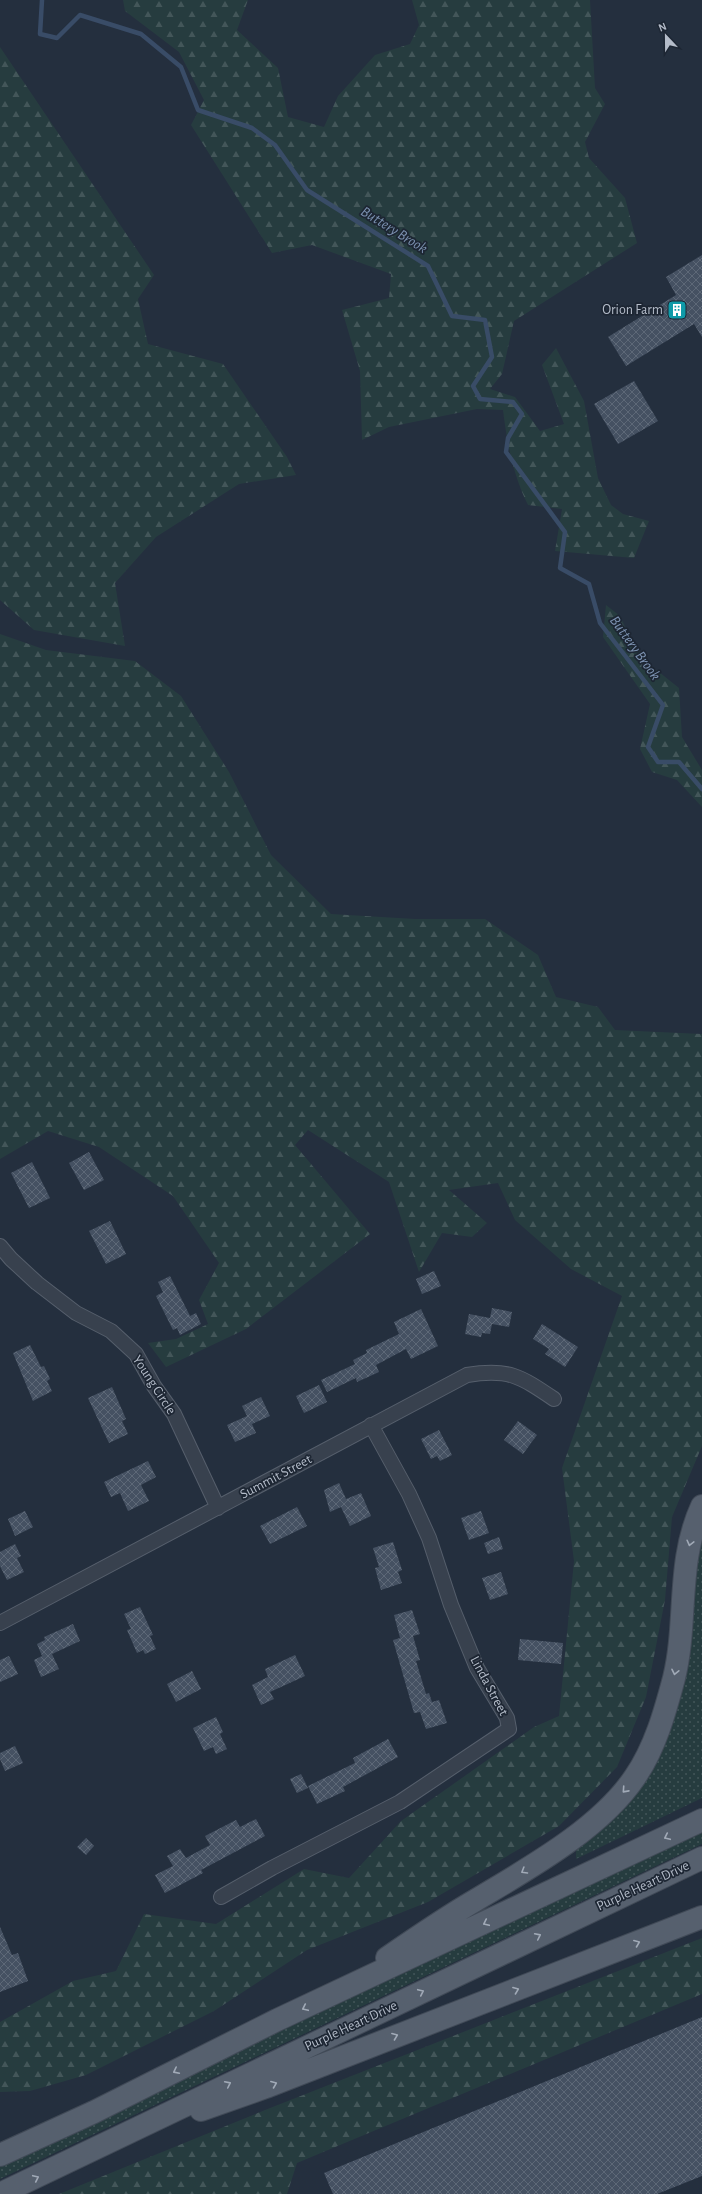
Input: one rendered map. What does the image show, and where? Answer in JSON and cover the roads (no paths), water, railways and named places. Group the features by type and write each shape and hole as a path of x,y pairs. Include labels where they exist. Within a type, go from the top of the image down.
{"main road":[{"path":"331,1996 455,1912 564,1845 607,1808 635,1778 649,1752 673,1680 679,1646 686,1564 702,1506"},
{"path":"0,2155 94,2112 277,2020 331,1996 702,1820"},
{"name":"Purple Heart Drive","path":"0,2194 702,1858"},
{"path":"92,2150 266,2088 702,1917"}],"street":[{"name":"Young Circle","path":"0,1246 11,1259 37,1283 76,1313 111,1331 136,1354 154,1386 174,1414 218,1508"},
{"name":"Summit Street","path":"0,1623 467,1375 488,1371 510,1373 528,1380 554,1399"},
{"name":"Linda Street","path":"221,1897 272,1868 400,1802 509,1729 507,1718 478,1668 451,1606 440,1568 409,1494 371,1425"}],"waterway":[{"name":"Buttery Brook","path":"42,0 40,34 57,38 80,15 141,34 181,67 198,110 252,128 275,145 307,190 428,266 452,316 485,320 492,357 473,386 480,399 513,402 522,414 508,438 506,452 565,532 560,568 589,584 600,623 663,705 648,747 658,762 679,762 702,789"}],"place":[{"name":"Orion Farm","path":"677,310"}]}
